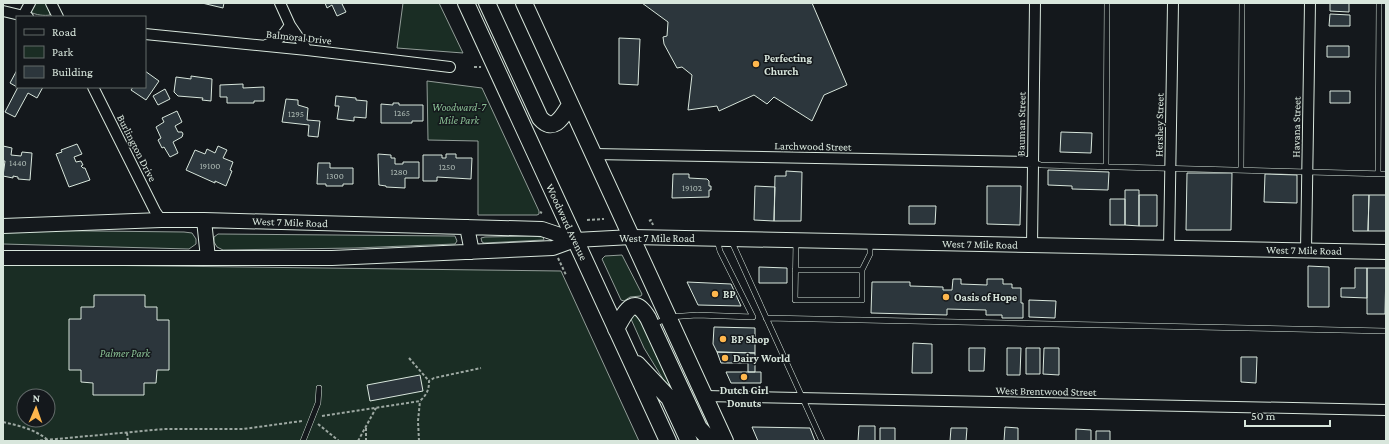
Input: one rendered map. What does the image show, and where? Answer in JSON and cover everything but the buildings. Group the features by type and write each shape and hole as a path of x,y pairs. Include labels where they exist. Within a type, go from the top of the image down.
{"main road":[{"name":"Woodward Avenue","path":"466,3 668,441"},
{"path":"487,3 540,118 545,123 552,125 558,122 570,105"},
{"path":"514,3 533,22"},
{"path":"524,3 706,396 725,441"},
{"name":"West 7 Mile Road","path":"3,226 161,220 204,220 542,229 575,240"},
{"path":"204,220 208,258"},
{"path":"468,227 472,252"},
{"name":"West 7 Mile Road","path":"3,258 332,258 553,248 575,240 632,237 1386,252"},
{"path":"616,329 626,311 630,307 636,306 642,308 652,325 700,428 711,441"},
{"path":"629,356 670,398 689,441"}],"street":[{"path":"3,11 25,16 30,3"},
{"path":"51,3 58,16"},
{"path":"280,3 290,25 307,50"},
{"name":"Bauman Street","path":"1032,245 1035,3"},
{"name":"Hershey Street","path":"1169,248 1173,3"},
{"name":"Havana Street","path":"1306,250 1310,3"},
{"path":"265,45 277,41 284,35 290,25"},
{"name":"Balmoral Drive","path":"146,34 265,45 450,67"},
{"name":"Burlington Drive","path":"94,88 161,220"},
{"name":"Larchwood Street","path":"593,154 1033,162"},
{"name":"West Brentwood Street","path":"706,396 1386,410"}],"lane":[{"path":"1106,167 1107,3"},
{"path":"1241,170 1242,3"},
{"path":"1378,174 1379,3"},
{"path":"1033,162 1041,165 1386,174"},
{"path":"652,325 669,317 697,315 753,317 720,251 724,239"},
{"path":"724,239 766,318 805,398 822,441"},
{"path":"796,240 795,300 862,300 862,270 870,254 870,242"},
{"path":"795,270 862,270"},
{"path":"766,318 1386,331"},
{"path":"304,441 318,403 318,388"}],"path":[{"path":"586,220 604,219"},
{"path":"649,221 651,220 653,225"},
{"path":"557,256 566,275"},
{"path":"35,441 164,429 243,429 312,420 323,416 420,401 429,390 429,381 409,358"},
{"path":"429,381 434,378 481,368"},
{"path":"420,401 418,421 420,441"},
{"path":"358,441 376,408"},
{"path":"312,420 339,441"},
{"path":"3,422 26,427 39,433 48,440"},
{"path":"366,426 366,441"},
{"path":"127,433 128,441"}],"green space":[{"path":"35,3 46,3 50,15 40,15 31,12"},
{"path":"403,3 439,3 463,53 397,48"},
{"name":"Woodward-7 Mile Park","path":"427,81 482,88 539,211 539,214 478,215 478,141 428,140"},
{"path":"3,231 184,232 192,233 196,239 196,244 189,249 3,244"},
{"path":"218,234 455,236 457,241 455,244 355,248 223,250 217,247 214,242 214,237"},
{"path":"485,237 543,237 544,240 484,243 482,242 481,238"},
{"path":"622,255 642,294 641,296 630,297 624,301 621,300 602,259 605,256"},
{"name":"Palmer Park","path":"3,264 561,271 639,441 3,441"},
{"path":"637,313 703,441 693,441 666,384 644,348 631,319 632,315"}],"place":[{"name":"Perfecting Church","path":"756,64"},
{"name":"BP","path":"715,294"},
{"name":"Oasis of Hope","path":"946,297"},
{"name":"BP Shop","path":"723,339"},
{"name":"Dairy World","path":"725,358"},
{"name":"Dutch Girl Donuts","path":"744,377"}]}
